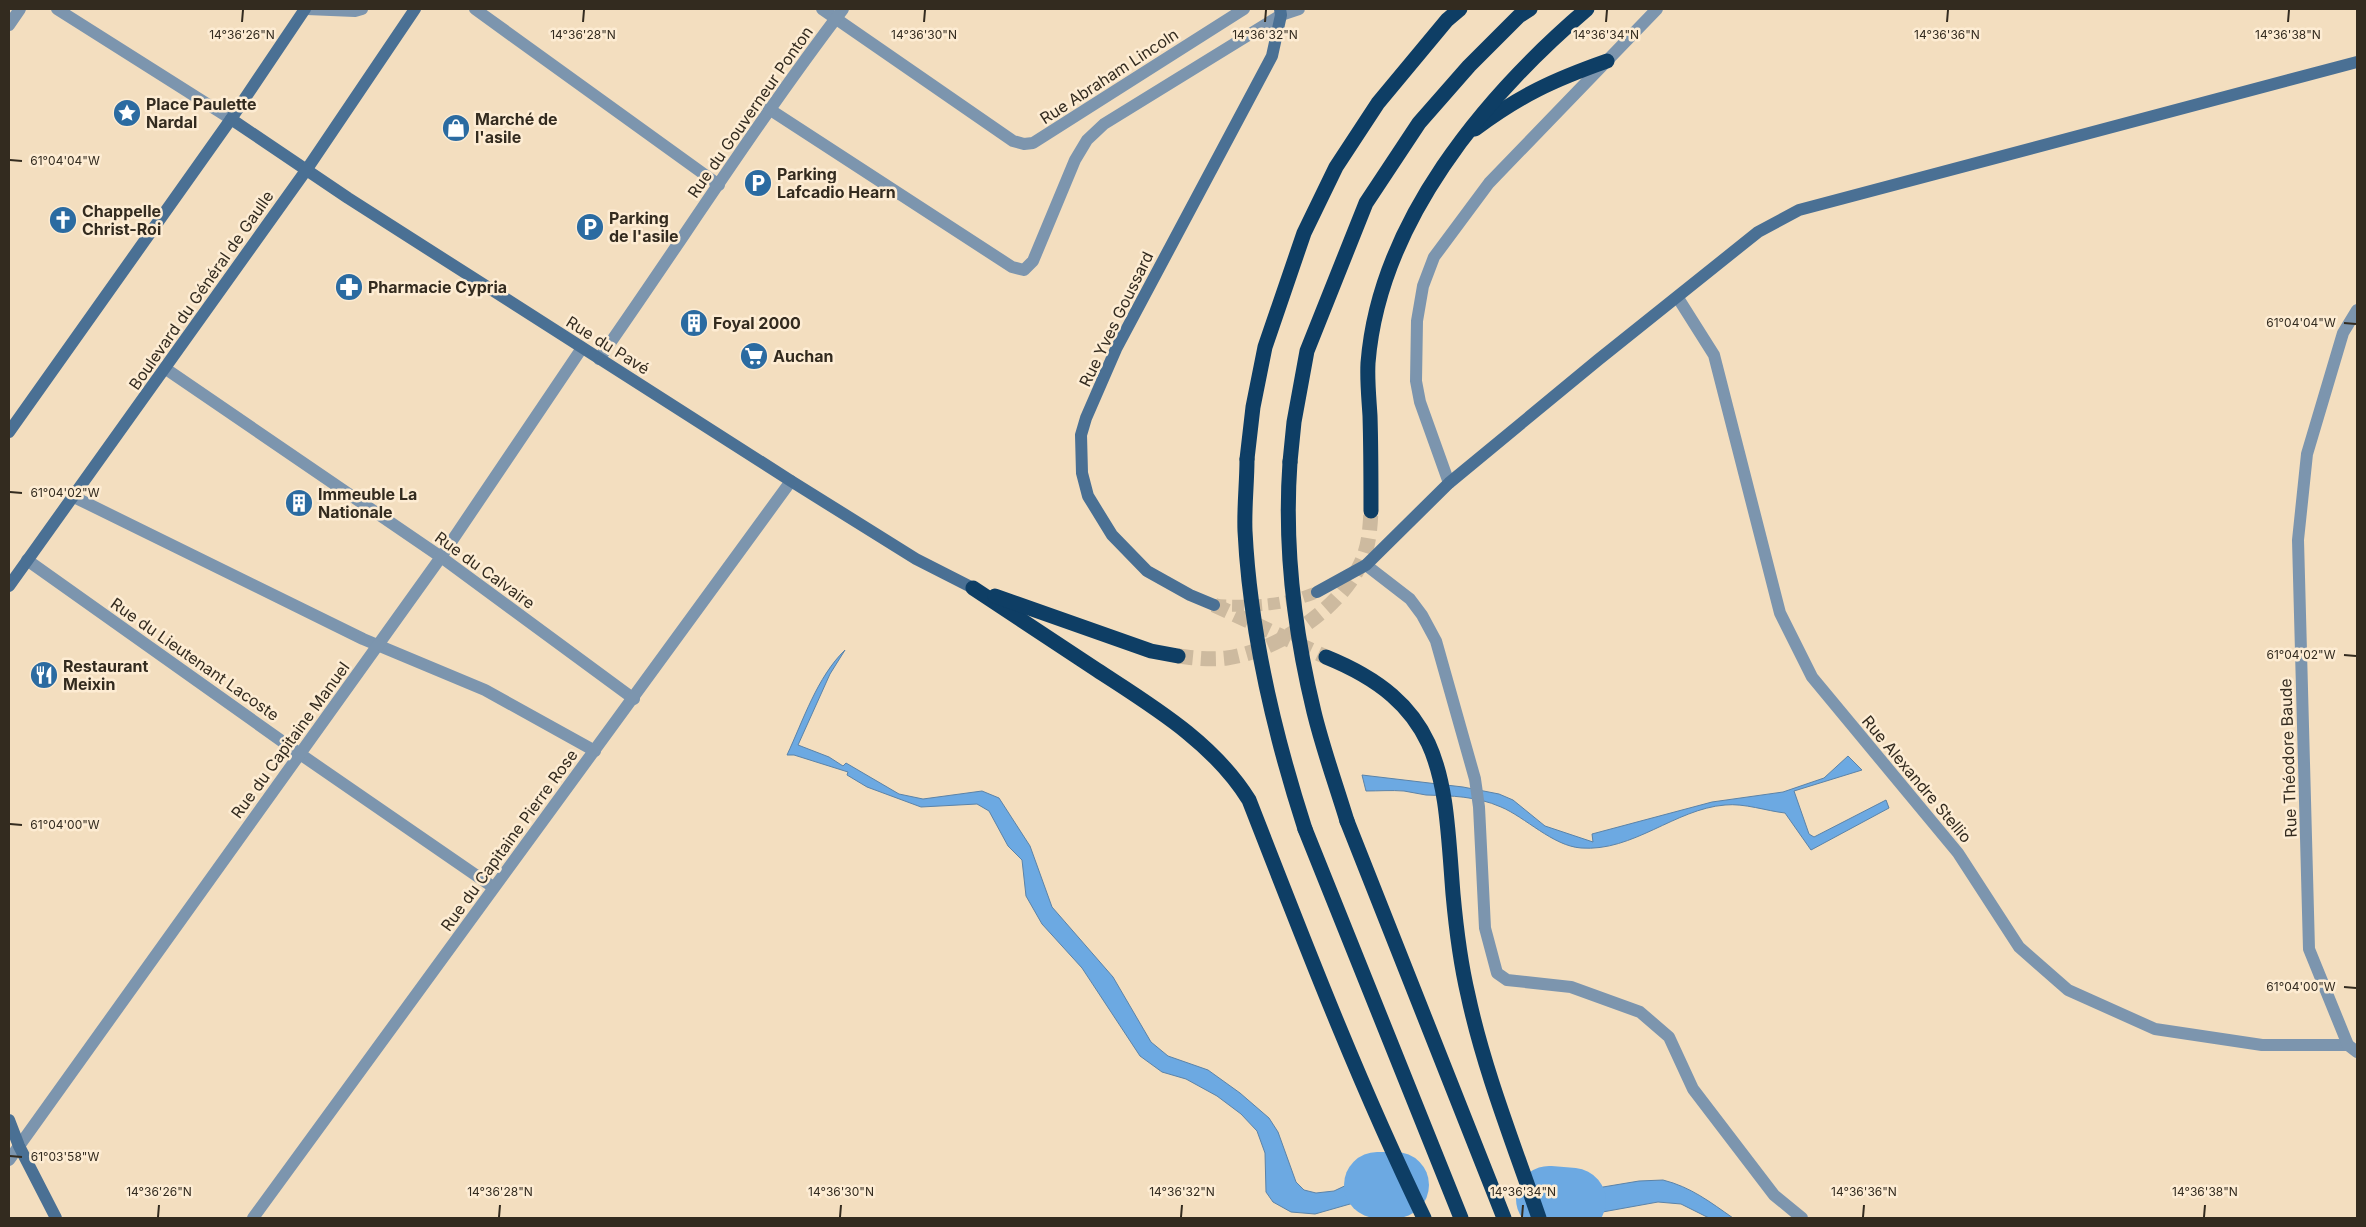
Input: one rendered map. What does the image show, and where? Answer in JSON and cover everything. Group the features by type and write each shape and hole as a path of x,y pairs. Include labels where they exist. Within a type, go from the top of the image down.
{"highway":[{"path":"1460,9 1448,20 1378,103 1336,167 1304,233 1265,347 1253,407 1247,459 1245,530 1263,670 1285,768 1305,829 1461,1218"},
{"path":"1504,1218 1347,822 1314,712 1295,613 1288,542 1290,462 1294,422 1307,351 1366,203 1419,123 1469,66 1519,16 1530,9"},
{"path":"1371,511 1368,364 1375,318 1388,274 1404,236 1443,166 1488,105 1519,72 1587,9"},
{"path":"1462,139 1505,108 1540,87 1607,61"},
{"path":"972,588 1144,648 1178,656"},
{"path":"972,588 1133,694 1183,730 1216,757 1239,785 1249,800 1308,952 1385,1139 1424,1218"},
{"path":"1326,657 1349,666 1376,682 1397,699 1411,714 1429,743 1441,776 1448,815 1457,936 1471,1012 1539,1218"}],"main road":[{"path":"9,432 231,119 306,9"},
{"name":"Boulevard du Général de Gaulle","path":"9,586 72,496 166,369 307,169 415,9"},
{"name":"Rue Yves Goussard","path":"1214,605 1190,595 1147,571 1112,536 1088,496 1082,473 1081,435 1086,418 1129,323 1272,56 1281,12"},
{"path":"1317,592 1366,565 1449,482 1758,232 1799,210 2357,62"},
{"name":"Rue du Pavé","path":"231,119 582,348 791,481 916,559 972,588"},
{"path":"9,1120 19,1146 56,1218"}],"street":[{"path":"9,25 20,9"},
{"path":"56,9 231,119"},
{"path":"306,9 355,11 362,9"},
{"path":"475,9 719,185"},
{"path":"822,9 840,13"},
{"name":"Rue Abraham Lincoln","path":"840,13 1013,141 1024,144 1033,143 1244,9"},
{"path":"768,109 1012,267 1024,270 1033,261 1075,160 1087,140 1104,124 1281,12 1299,9"},
{"path":"1449,482 1420,402 1416,381 1417,321 1426,279 1438,250 1489,184 1657,9"},
{"name":"Rue du Gouverneur Ponton","path":"599,358 719,185 768,109 840,13"},
{"name":"Rue Alexandre Stellio","path":"1678,298 1714,355 1780,613 1812,677 1958,853 2019,947 2068,990 2155,1029 2262,1044 2353,1048"},
{"name":"Rue Théodore Baude","path":"2353,1048 2309,949 2298,540 2307,454 2343,333 2357,310"},
{"name":"Rue du Capitaine Manuel","path":"9,1160 441,557 582,348"},
{"name":"Rue du Calvaire","path":"166,369 441,557 634,699"},
{"name":"Rue du Capitaine Pierre Rose","path":"253,1218 493,887 634,699 791,481"},
{"path":"72,496 378,645 485,690 595,751"},
{"name":"Rue du Lieutenant Lacoste","path":"27,560 300,754 493,887"},
{"path":"1366,565 1410,599 1422,614 1436,641 1475,779 1479,807 1485,928 1498,973 1507,980 1571,987 1640,1012 1669,1036 1693,1089 1774,1195 1802,1218"}],"water":[{"path":"845,650 830,674 798,745 829,757 843,766 846,763 899,794 923,799 982,791 999,798 1030,846 1052,907 1113,977 1151,1042 1168,1056 1208,1070 1240,1093 1269,1118 1278,1132 1296,1182 1304,1190 1316,1193 1334,1191 1372,1173 1380,1198 1364,1200 1315,1214 1291,1212 1273,1202 1266,1192 1265,1153 1257,1131 1241,1114 1217,1096 1186,1079 1162,1072 1140,1056 1082,968 1042,924 1026,896 1022,860 1008,846 989,811 977,804 921,807 867,787 847,775 848,772 794,755 787,755 826,673"},
{"path":"1848,756 1862,770 1794,791 1809,834 1814,837 1886,800 1889,808 1811,850 1785,813 1732,805 1707,808 1689,814 1618,844 1581,848 1550,837 1492,803 1464,797 1426,795 1404,791 1366,791 1362,775 1463,787 1499,794 1513,800 1545,826 1593,842 1592,834 1712,802 1783,792 1824,778"},
{"path":"1663,1180 1691,1191 1733,1218 1709,1218 1681,1204 1658,1202 1597,1213 1573,1213 1573,1192 1639,1181"}],"waterway":[{"path":"1377,1185 1396,1185"},
{"path":"1549,1199 1573,1201"}],"tunnel":[{"path":"1178,656 1215,659 1246,654 1266,647 1305,625 1338,596 1351,580 1361,563 1366,551 1370,531 1371,511"},
{"path":"1214,605 1241,606 1279,603 1317,592"},
{"path":"1214,605 1326,657"}],"place":[{"name":"Place Paulette Nardal","path":"127,113"},
{"name":"Marché de l'asile","path":"456,128"},
{"name":"Parking Lafcadio Hearn","path":"758,183"},
{"name":"Chappelle Christ-Roi","path":"63,220"},
{"name":"Parking de l'asile","path":"590,227"},
{"name":"Pharmacie Cypria","path":"349,287"},
{"name":"Foyal 2000","path":"694,323"},
{"name":"Auchan","path":"754,356"},
{"name":"Immeuble La Nationale","path":"299,503"},
{"name":"Restaurant Meixin","path":"44,675"}]}
